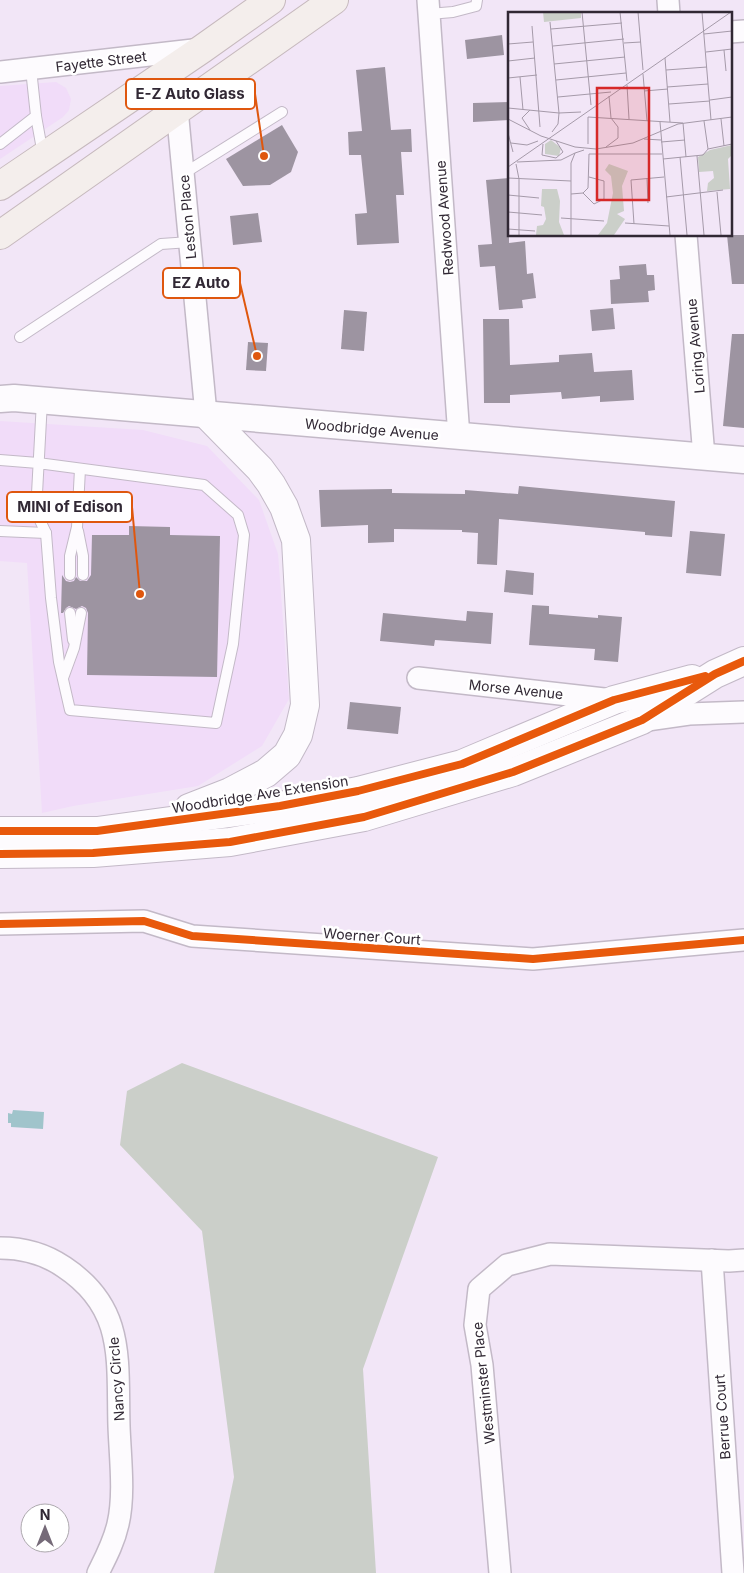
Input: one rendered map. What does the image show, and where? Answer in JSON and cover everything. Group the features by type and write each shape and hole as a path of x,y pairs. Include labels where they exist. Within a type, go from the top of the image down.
{"highway":[{"path":"0,186 271,0"},
{"path":"0,235 334,0"}],"main road":[{"path":"97,831 186,809 230,792 266,774 287,755 298,735 305,705 296,540 284,508 271,484 260,469 206,414"},
{"name":"Woodbridge Ave Extension","path":"0,854 93,853 230,842 364,818 513,772 642,720 715,674 744,661"},
{"name":"Woodbridge Ave Extension","path":"0,831 97,831 280,806 367,788 462,764 614,700 715,674"}],"street":[{"name":"Redwood Avenue","path":"428,7 459,437"},
{"name":"Fayette Street","path":"0,72 202,49"},
{"name":"Leston Place","path":"177,109 206,414"},
{"name":"Loring Avenue","path":"686,236 704,457"},
{"name":"Woodbridge Avenue","path":"5,396 459,437 744,460"},
{"name":"Morse Avenue","path":"418,678 614,700"},
{"path":"642,720 689,714 744,712"},
{"name":"Woerner Court","path":"0,924 144,922 192,936 533,959 744,940"},
{"name":"Nancy Circle","path":"0,1248 31,1251 53,1259 86,1284 101,1301 112,1325 117,1350 120,1493 118,1523 110,1550 98,1573"},
{"name":"Westminster Place","path":"500,1573 482,1365 475,1325 479,1289 508,1265 550,1254 744,1260"},
{"name":"Berrue Court","path":"712,1260 733,1573"}],"lane":[{"path":"428,7 453,12 476,6 477,0"},
{"path":"31,69 36,116 44,157"},
{"path":"183,174 282,112"},
{"path":"0,144 36,116"},
{"path":"20,337 160,244 190,242"},
{"path":"0,460 38,463 204,485 238,515 244,535 233,644 216,723 70,710 59,662 51,598 46,533 36,512 38,463 42,400"},
{"path":"70,575 70,556 77,527 80,469"},
{"path":"77,527 83,556 83,575"},
{"path":"0,531 46,533"},
{"path":"70,613 74,648"},
{"path":"63,678 74,648 81,613"}],"shaded area":[{"path":"56,82 66,88 71,99 69,110 63,117 0,159 0,86"},
{"path":"0,421 143,430 207,446 259,500 278,554 289,699 262,746 198,786 73,806 42,813 27,563 0,561"},
{"path":"182,1063 438,1157 363,1369 376,1573 214,1573 234,1477 202,1231 120,1145 127,1091"},
{"path":"13,1110 44,1112 43,1129 11,1127 11,1123 8,1123 8,1113 12,1114"}],"building":[{"path":"502,35 504,55 467,59 465,40"},
{"path":"385,67 391,130 411,129 412,152 401,152 404,195 396,195 399,243 357,245 355,214 367,213 361,155 349,155 348,132 362,131 356,70"},
{"path":"508,102 508,120 473,122 473,103"},
{"path":"282,125 298,152 291,172 270,185 243,186 226,159"},
{"path":"508,178 509,243 525,241 527,274 533,273 536,298 522,300 523,308 499,310 495,266 480,267 478,245 492,244 486,180"},
{"path":"258,213 262,242 233,245 230,216"},
{"path":"744,235 744,284 732,284 727,236"},
{"path":"646,264 647,275 654,275 655,290 648,291 649,302 611,304 610,280 620,279 619,266"},
{"path":"613,308 615,329 592,331 590,310"},
{"path":"344,310 367,312 364,351 341,349"},
{"path":"483,319 509,319 510,365 559,362 559,355 592,353 594,372 632,370 634,400 600,402 600,396 562,399 561,392 510,395 510,403 484,403"},
{"path":"732,334 744,334 744,428 723,426"},
{"path":"248,342 268,343 266,371 246,370"},
{"path":"519,486 675,501 672,537 645,535 645,532 499,519 497,565 477,564 478,533 462,532 462,530 394,529 394,542 368,543 368,525 321,527 319,490 392,489 392,493 465,494 465,490 518,494"},
{"path":"129,526 170,527 170,535 220,536 217,677 87,675 88,613 86,608 82,606 76,609 69,606 61,613 62,575 66,581 70,582 74,581 76,577 80,581 87,581 91,575 92,535 129,535"},
{"path":"690,531 725,534 721,576 686,573"},
{"path":"506,570 534,573 533,595 504,592"},
{"path":"532,605 549,606 549,614 598,618 598,615 622,617 618,662 594,660 595,649 529,645"},
{"path":"467,611 493,613 491,644 435,640 434,646 380,641 383,613 466,621"},
{"path":"350,702 401,707 398,734 347,729"}],"cycle path":[{"path":"0,854 93,853 230,842 364,817 513,772 642,720 715,674 744,661"},
{"path":"0,831 97,831 280,806 358,791 462,764 614,700 705,676"},
{"path":"0,924 144,921 192,936 533,959 744,940"}],"place":[{"name":"E-Z Auto Glass","path":"264,156"},
{"name":"EZ Auto","path":"257,356"},
{"name":"MINI of Edison","path":"140,594"}]}
